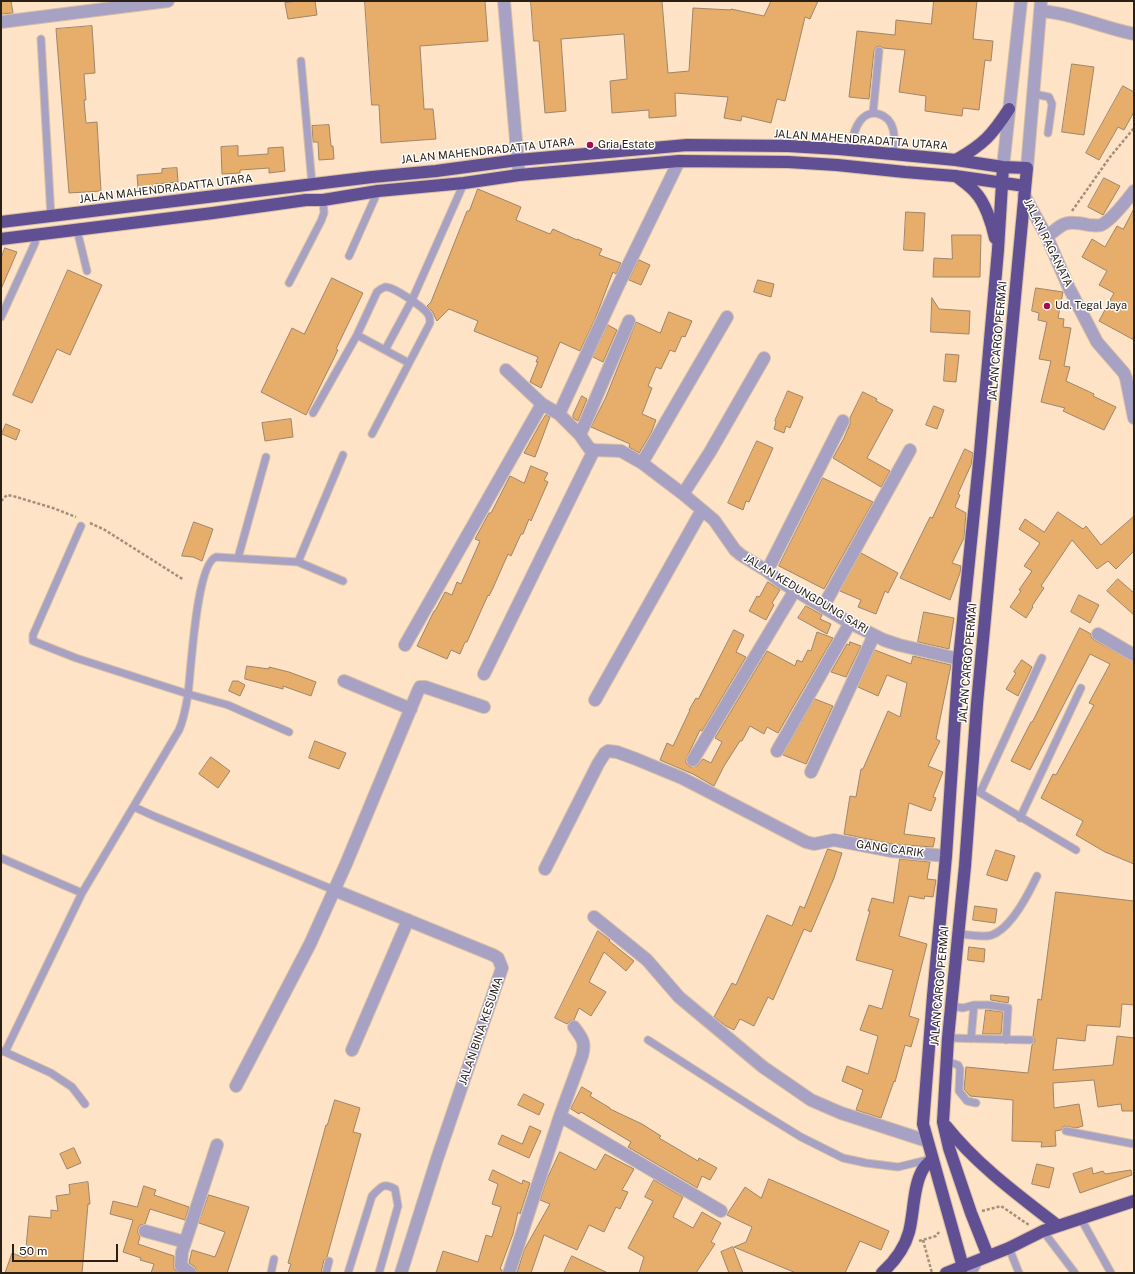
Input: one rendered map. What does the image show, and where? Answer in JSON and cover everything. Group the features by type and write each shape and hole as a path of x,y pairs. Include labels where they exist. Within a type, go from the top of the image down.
{"highway":[{"path":"956,160 983,144 1009,109"},
{"name":"JALAN MAHENDRADATTA UTARA","path":"1,222 518,160 687,145 788,146 850,150 956,160 1003,167 1027,168"},
{"path":"1,239 306,200 323,200 378,191 464,183 519,175 679,161 788,162 837,165 955,176 1002,183 1025,190"},
{"name":"JALAN CARGO PERMAI","path":"967,1270 932,1159 924,1124 933,996 946,856 959,659 980,453 998,250 1003,167"},
{"name":"JALAN CARGO PERMAI","path":"988,1256 971,1213 949,1148 943,1122 946,1060 958,934 976,790 977,704 1027,168"},
{"path":"955,176 976,192 980,198 993,229 998,250"},
{"path":"943,1122 956,1139 984,1168 1058,1226"},
{"path":"882,1273 890,1265 904,1245 918,1182 922,1171 932,1159"},
{"path":"946,1273 967,1270 976,1262 1043,1231 1134,1201"}],"street":[{"path":"1,22 168,1"},
{"path":"504,1 519,175"},
{"path":"1003,167 1015,62 1020,1"},
{"path":"1041,6 1055,12 1134,34"},
{"name":"JALAN CARGO PERMAI","path":"1027,168 1041,6"},
{"path":"1015,62 1036,66"},
{"path":"559,414 617,288 679,161"},
{"name":"JALAN RAGANATA","path":"1025,190 1069,288 1097,342 1124,373 1128,384 1134,418"},
{"path":"1047,237 1063,223 1073,222 1097,226 1101,225 1117,212 1134,191"},
{"path":"642,463 727,317"},
{"path":"580,435 629,321"},
{"path":"683,494 710,452 764,358"},
{"path":"484,674 594,450 589,448 580,435 559,414 542,404 506,370"},
{"path":"405,645 542,404"},
{"path":"767,570 843,421"},
{"name":"JALAN KEDUNGDUNG SARI","path":"594,450 621,451 642,463 702,510 719,527 741,555 767,570 781,582 850,623 899,645 959,659"},
{"path":"823,607 910,450"},
{"path":"595,700 702,510"},
{"path":"693,760 795,590"},
{"path":"778,751 850,623"},
{"path":"1098,634 1134,655"},
{"path":"811,772 874,635"},
{"path":"344,681 411,709"},
{"path":"236,1086 310,944 378,791 418,690 420,687 425,687 484,707"},
{"name":"GANG CARIK","path":"545,869 598,764 608,751 617,752 682,778 806,842 814,844 834,840 891,851 946,856"},
{"name":"JALAN BINA KESUMA","path":"334,890 493,955 498,958 502,968 437,1159 401,1273"},
{"path":"594,917 647,960 679,998 763,1067 811,1100 836,1111 927,1141"},
{"path":"352,1050 408,920"},
{"path":"509,1273 560,1116 585,1046 582,1037 574,1027"},
{"path":"560,1116 721,1211"},
{"path":"190,1273 181,1266 181,1260 185,1242 217,1145"},
{"path":"145,1231 185,1242"}],"lane":[{"path":"41,39 51,217"},
{"path":"873,113 879,51"},
{"path":"301,61 312,184"},
{"path":"1034,94 1049,97 1052,104 1048,133"},
{"path":"850,150 854,132 860,121 867,115 873,113 882,114 887,118 893,129 895,154"},
{"path":"385,350 412,300 464,183"},
{"path":"349,256 378,191"},
{"path":"289,283 321,221 324,213 323,200"},
{"path":"77,230 87,271"},
{"path":"1,317 35,243 36,235"},
{"path":"313,413 357,335 377,292 386,287 390,288 412,300 429,315 430,323 372,434"},
{"path":"357,335 410,363"},
{"path":"298,562 343,455"},
{"path":"238,558 266,456"},
{"path":"83,522 33,635 33,641 76,658 188,694 228,705 289,732"},
{"path":"85,1104 72,1087 51,1073 3,1052 82,893 180,730 184,720 188,694 198,597 209,561 216,557 298,562 343,581"},
{"path":"1042,658 976,790 1020,818 1076,850"},
{"path":"1020,818 1082,688"},
{"path":"134,807 334,890"},
{"path":"1,858 82,893"},
{"path":"958,934 991,935 1003,928 1023,902 1037,876"},
{"path":"971,1039 974,1005"},
{"path":"951,1006 963,1008 974,1005 988,1005 1008,1008 1006,1040"},
{"path":"948,1038 1030,1040"},
{"path":"648,1040 801,1137 843,1158 866,1164 898,1167 932,1159"},
{"path":"946,1060 958,1065 960,1069 959,1091 967,1101 976,1103"},
{"path":"1066,1130 1134,1144"},
{"path":"348,1273 372,1196 381,1186 388,1185 395,1189 398,1206 379,1273"},
{"path":"1081,1219 1110,1273"},
{"path":"1043,1231 1075,1273"},
{"path":"1009,1248 1019,1273"},
{"path":"271,1273 274,1259"},
{"path":"326,1273 329,1261"}],"path":[{"path":"1063,223 1110,157 1134,128"},
{"path":"1,501 7,495 13,496 53,508 83,522 105,530 184,580"},
{"path":"923,1240 932,1273"}],"building":[{"path":"1,1 11,1 13,13 1,14"},
{"path":"315,1 317,15 288,19 285,3"},
{"path":"365,1 485,1 488,41 420,46 424,109 433,109 436,139 381,143 379,105 372,105"},
{"path":"531,1 662,1 668,73 689,71 693,8 731,9 764,16 771,1 818,1 810,19 805,17 785,101 777,99 771,123 742,116 741,121 724,118 728,97 675,93 676,116 649,118 649,110 612,113 610,81 627,79 624,34 561,39 566,111 545,113 539,41 534,41"},
{"path":"934,1 977,1 973,39 993,41 991,61 985,60 979,110 963,108 962,116 925,111 926,96 899,92 905,50 883,48 880,46 876,47 874,51 869,99 849,97 857,31 895,35 896,20 931,24"},
{"path":"92,26 95,73 84,74 86,100 84,100 86,123 97,122 101,191 69,193 56,29"},
{"path":"1072,64 1094,67 1084,135 1062,132"},
{"path":"1123,86 1134,92 1134,112 1124,130 1118,127 1099,160 1086,153"},
{"path":"329,125 334,159 319,160 318,142 313,142 312,126"},
{"path":"238,146 238,156 268,154 268,148 283,147 285,171 269,173 269,168 240,170 240,173 222,174 221,147"},
{"path":"177,168 178,182 155,184 155,187 138,188 137,175 162,173 162,169"},
{"path":"1104,178 1120,186 1103,215 1088,207"},
{"path":"478,189 521,207 516,220 550,234 553,229 602,249 599,255 621,263 616,274 613,272 595,319 580,351 560,342 541,388 530,382 538,362 536,362 538,357 474,331 478,321 449,309 437,321 432,311 427,306 431,302 467,211 469,211"},
{"path":"1134,209 1134,340 1099,321 1114,293 1099,285 1107,271 1082,257 1092,239 1105,247 1117,226 1123,229"},
{"path":"906,212 925,213 923,251 904,250"},
{"path":"952,235 981,235 980,277 933,277 934,258 952,259"},
{"path":"5,248 17,252 1,289 1,259"},
{"path":"639,260 650,265 641,285 629,280"},
{"path":"68,270 102,285 70,355 57,349 32,403 13,395"},
{"path":"332,278 363,293 336,349 338,350 306,415 261,392 292,328 304,334"},
{"path":"758,280 774,284 771,297 754,292"},
{"path":"1036,288 1063,292 1058,318 1064,319 1063,327 1071,328 1064,366 1070,367 1066,381 1094,394 1093,396 1116,407 1104,430 1063,411 1065,408 1041,402 1051,361 1039,359 1047,322 1038,320 1039,313 1032,311"},
{"path":"932,298 939,309 970,311 969,334 931,332"},
{"path":"669,312 692,321 685,337 682,336 675,352 670,350 661,369 656,367 648,386 652,388 642,414 656,420 651,433 639,453 629,447 630,444 591,427 606,397 636,322 660,333"},
{"path":"608,325 617,330 603,362 593,357"},
{"path":"946,354 959,355 956,382 944,381"},
{"path":"788,391 803,397 790,428 786,426 784,433 774,429 775,421"},
{"path":"863,392 877,399 876,401 893,410 867,458 890,471 881,487 833,458 844,438 850,424 850,418"},
{"path":"582,396 587,399 578,421 573,418 573,415"},
{"path":"934,406 944,410 937,429 926,425"},
{"path":"546,415 550,417 535,457 524,453 540,424"},
{"path":"291,419 293,437 265,441 262,423"},
{"path":"6,424 20,430 16,440 2,434"},
{"path":"757,441 773,448 749,502 746,501 743,510 728,503"},
{"path":"965,449 973,453 971,465 958,494 960,495 955,507 966,513 964,538 952,563 961,566 960,573 950,600 900,578 930,517 932,518"},
{"path":"531,466 548,473 544,480 548,482 531,521 529,519 511,556 508,554 460,654 451,650 447,659 417,646 445,592 452,595 457,582 461,584 480,541 475,539 489,513 491,513 510,476 524,483"},
{"path":"823,478 873,502 824,589 779,566"},
{"path":"1058,512 1083,529 1086,526 1101,545 1134,516 1134,551 1116,569 1108,561 1097,569 1072,540 1041,586 1044,588 1026,618 1010,607 1032,571 1024,566 1040,543 1019,529 1025,519 1044,532"},
{"path":"194,522 213,529 202,561 193,557 182,556"},
{"path":"861,553 898,573 888,593 885,591 876,614 858,607 861,600 840,591"},
{"path":"1118,579 1134,593 1134,615 1107,591"},
{"path":"768,582 780,590 772,603 774,605 766,620 749,611 757,596 759,597"},
{"path":"1079,595 1099,605 1090,623 1071,612"},
{"path":"806,606 822,615 820,619 831,624 827,634 798,618"},
{"path":"924,612 954,618 949,649 918,642"},
{"path":"1080,628 1091,634 1091,637 1094,640 1134,662 1134,864 1105,852 1076,835 1083,821 1041,798 1053,774 1056,775 1094,705 1089,703 1110,664 1090,654 1030,770 1011,761"},
{"path":"734,630 744,635 736,652 746,657 702,731 700,730 686,759 686,763 690,767 697,766 703,759 711,763 722,742 715,738 767,651 795,666 797,660 802,662 808,650 811,651 817,632 833,638 778,733 767,727 764,734 750,726 742,741 740,741 724,766 714,786 693,774 660,760 667,743 673,746 689,710 696,698 698,699"},
{"path":"850,642 861,646 846,677 831,672 847,644 849,645"},
{"path":"875,650 911,664 913,656 951,665 936,739 940,741 928,766 943,772 933,797 936,798 931,811 909,803 904,834 935,838 933,847 892,844 844,834 850,796 856,797 861,769 863,769 888,711 900,717 907,683 887,675 878,696 858,687"},
{"path":"1022,660 1032,667 1018,696 1006,689 1016,673 1014,672"},
{"path":"247,666 269,669 269,667 289,672 316,682 311,696 283,686 283,689 245,679"},
{"path":"233,681 238,681 245,685 240,696 229,691"},
{"path":"815,699 833,706 806,764 783,755"},
{"path":"315,741 346,753 339,769 309,758"},
{"path":"211,757 230,771 218,788 199,774"},
{"path":"828,849 842,853 834,878 811,932 804,929 773,1000 768,997 754,1026 740,1019 734,1030 726,1026 714,1017 732,983 736,985 767,915 792,926 800,906 804,908"},
{"path":"996,850 1015,856 1007,881 987,875"},
{"path":"900,859 930,862 927,879 936,880 933,897 925,896 924,899 909,896 899,936 927,944 909,1016 919,1019 911,1047 905,1045 895,1082 894,1081 881,1118 856,1110 863,1090 842,1081 847,1066 868,1074 878,1036 860,1030 869,1005 882,1009 893,970 856,960 870,911 868,911 872,898 893,903"},
{"path":"1056,892 1134,901 1134,1005 1122,1004 1120,1027 1087,1025 1085,1041 1057,1038 1053,1070 1113,1065 1117,1036 1134,1038 1134,1111 1122,1111 1121,1104 1098,1107 1094,1080 1053,1083 1054,1108 1079,1104 1083,1126 1076,1128 1064,1126 1061,1130 1055,1131 1056,1146 1041,1147 1042,1142 1012,1141 1013,1100 970,1096 964,1089 966,1067 1028,1073 1032,1045 1035,1041 1033,1036 1038,999 1041,1000"},
{"path":"975,906 997,909 995,923 973,920"},
{"path":"598,931 634,961 626,971 604,952 589,982 606,992 591,1016 579,1008 574,1020 567,1024 555,1018"},
{"path":"969,947 985,949 984,962 968,960"},
{"path":"991,995 1009,997 1008,1003 991,1000"},
{"path":"986,1010 1003,1012 1001,1034 983,1034"},
{"path":"582,1087 592,1093 590,1096 610,1109 642,1124 661,1136 659,1138 698,1161 699,1158 717,1168 710,1180 702,1176 697,1188 628,1147 631,1142 581,1112 579,1114 571,1109"},
{"path":"524,1094 544,1104 539,1115 518,1105"},
{"path":"335,1100 360,1108 353,1132 361,1134 327,1257 324,1260 321,1273 288,1273 291,1264 288,1263 326,1125"},
{"path":"530,1126 541,1131 529,1158 498,1144 502,1135 522,1144"},
{"path":"74,1148 81,1163 67,1169 60,1154"},
{"path":"560,1152 596,1170 605,1154 634,1169 622,1190 628,1192 620,1209 616,1207 604,1232 589,1225 577,1250 544,1235 531,1273 517,1273 524,1250 550,1204 540,1200 547,1179"},
{"path":"1037,1164 1054,1168 1049,1188 1032,1184"},
{"path":"1092,1168 1093,1174 1103,1171 1105,1174 1131,1170 1132,1175 1080,1193 1073,1174"},
{"path":"493,1170 522,1184 523,1180 530,1183 520,1214 518,1212 513,1234 500,1269 502,1270 502,1273 436,1273 443,1251 478,1262 486,1235 492,1237 501,1207 492,1204 498,1184 489,1180"},
{"path":"769,1179 889,1231 881,1250 860,1241 845,1273 796,1273 734,1247 746,1242 752,1227 727,1215 728,1213 745,1187 761,1198"},
{"path":"654,1180 683,1197 673,1217 693,1228 702,1212 721,1223 711,1242 715,1244 696,1273 639,1273 644,1257 628,1248 653,1201 645,1197"},
{"path":"88,1182 90,1204 88,1204 82,1273 5,1273 12,1253 25,1258 29,1216 51,1218 51,1210 58,1211 56,1196 70,1194 69,1185"},
{"path":"144,1186 156,1190 154,1195 189,1207 185,1220 150,1209 145,1224 140,1225 138,1229 140,1237 138,1244 174,1256 174,1269 178,1273 151,1273 154,1264 140,1260 141,1258 123,1252 133,1220 110,1214 113,1201 137,1207"},
{"path":"209,1195 249,1207 227,1273 197,1273 195,1267 189,1263 192,1250 215,1257 225,1232 199,1223"},
{"path":"733,1247 743,1273 729,1273 721,1252"},
{"path":"572,1256 608,1273 564,1273"}],"place":[{"name":"Gria Estate","path":"590,145"},
{"name":"Ud. Tegal Jaya","path":"1047,306"}]}
